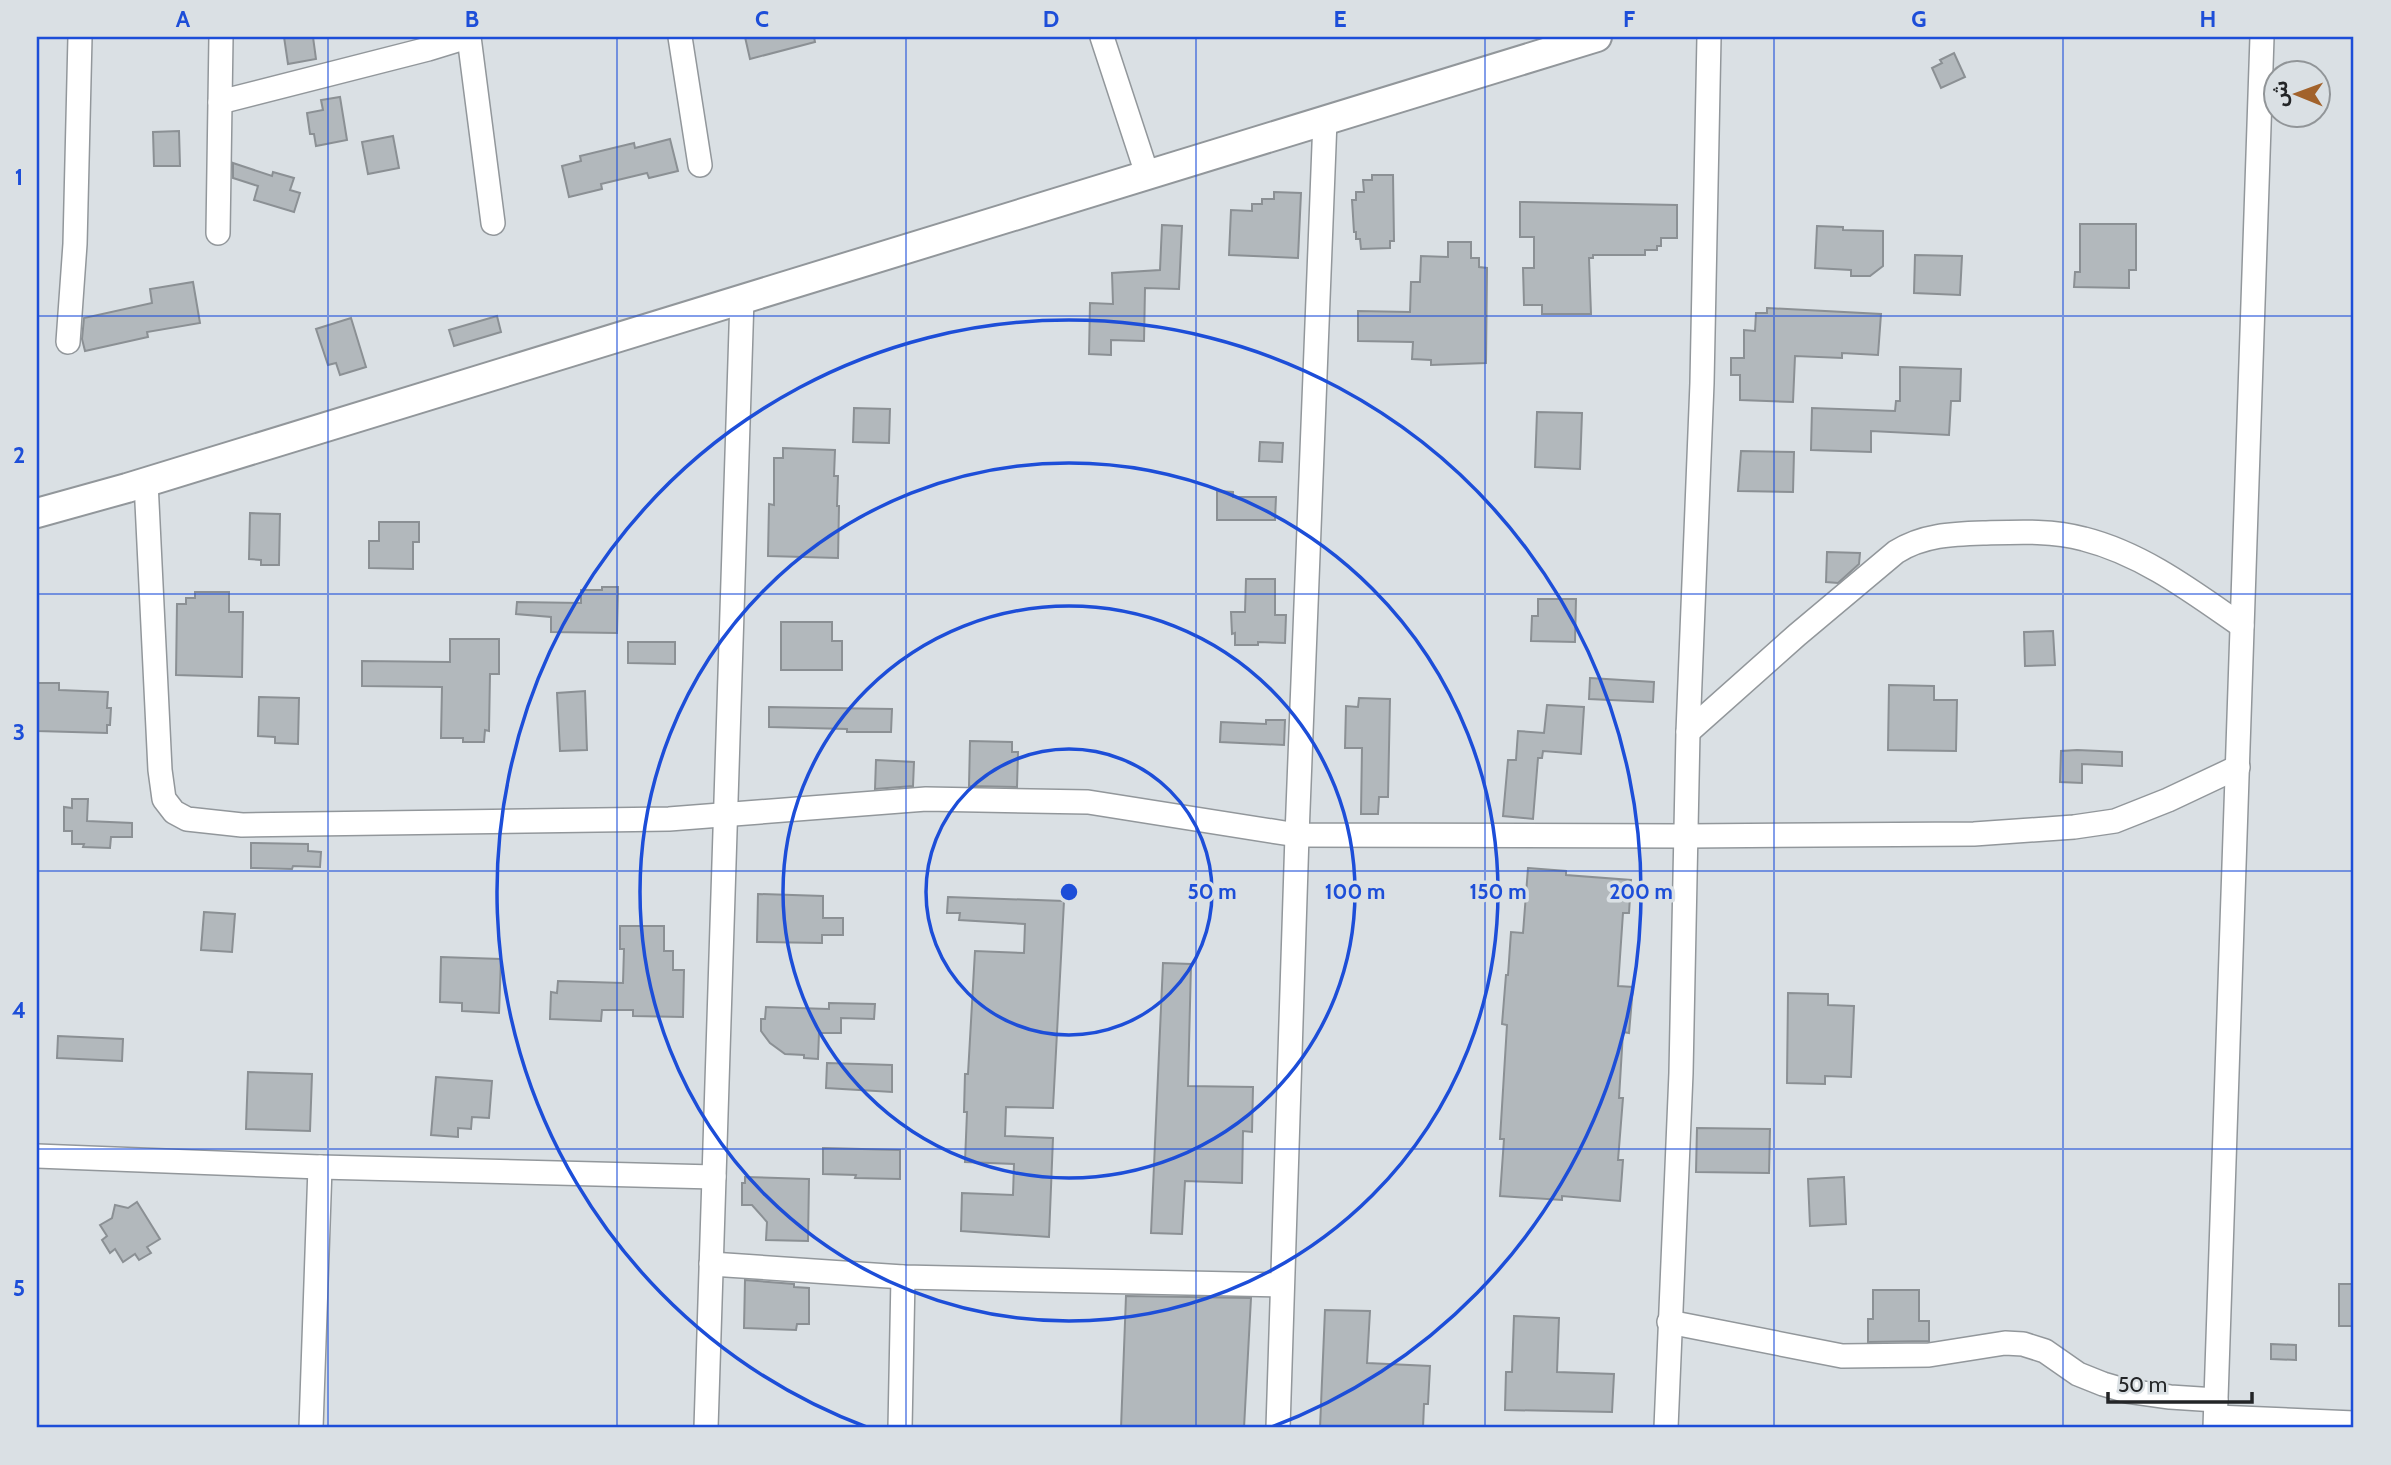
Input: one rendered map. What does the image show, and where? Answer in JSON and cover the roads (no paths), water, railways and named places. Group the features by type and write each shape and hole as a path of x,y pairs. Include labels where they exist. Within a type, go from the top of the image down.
{"street":[{"path":"68,342 75,244 80,37"},
{"path":"218,233 221,37"},
{"path":"220,102 468,37 494,223"},
{"path":"680,37 700,165"},
{"path":"1102,37 1147,174"},
{"path":"37,513 146,482 1597,37"},
{"path":"1666,1428 1681,1073 1688,732 1702,383 1709,37"},
{"path":"2216,1415 2262,37"},
{"path":"1278,1428 1297,835 1325,120"},
{"path":"706,1428 742,298"},
{"path":"146,482 160,771 164,799 174,812 187,818 242,825 669,819 926,799 1088,802 1297,835 1974,834 2074,827 2115,821 2238,768"},
{"path":"1688,732 1896,552 1908,544 1928,537 2001,532 2084,538 2149,564 2242,626"},
{"path":"37,1156 320,1167 714,1177"},
{"path":"311,1428 320,1167"},
{"path":"711,1264 904,1277 1281,1284"},
{"path":"900,1428 904,1277"},
{"path":"1669,1322 1842,1356 1929,1355 2005,1343 2023,1344 2045,1351 2078,1374 2103,1384 2127,1391 2170,1397 2216,1415 2354,1423"}]}
